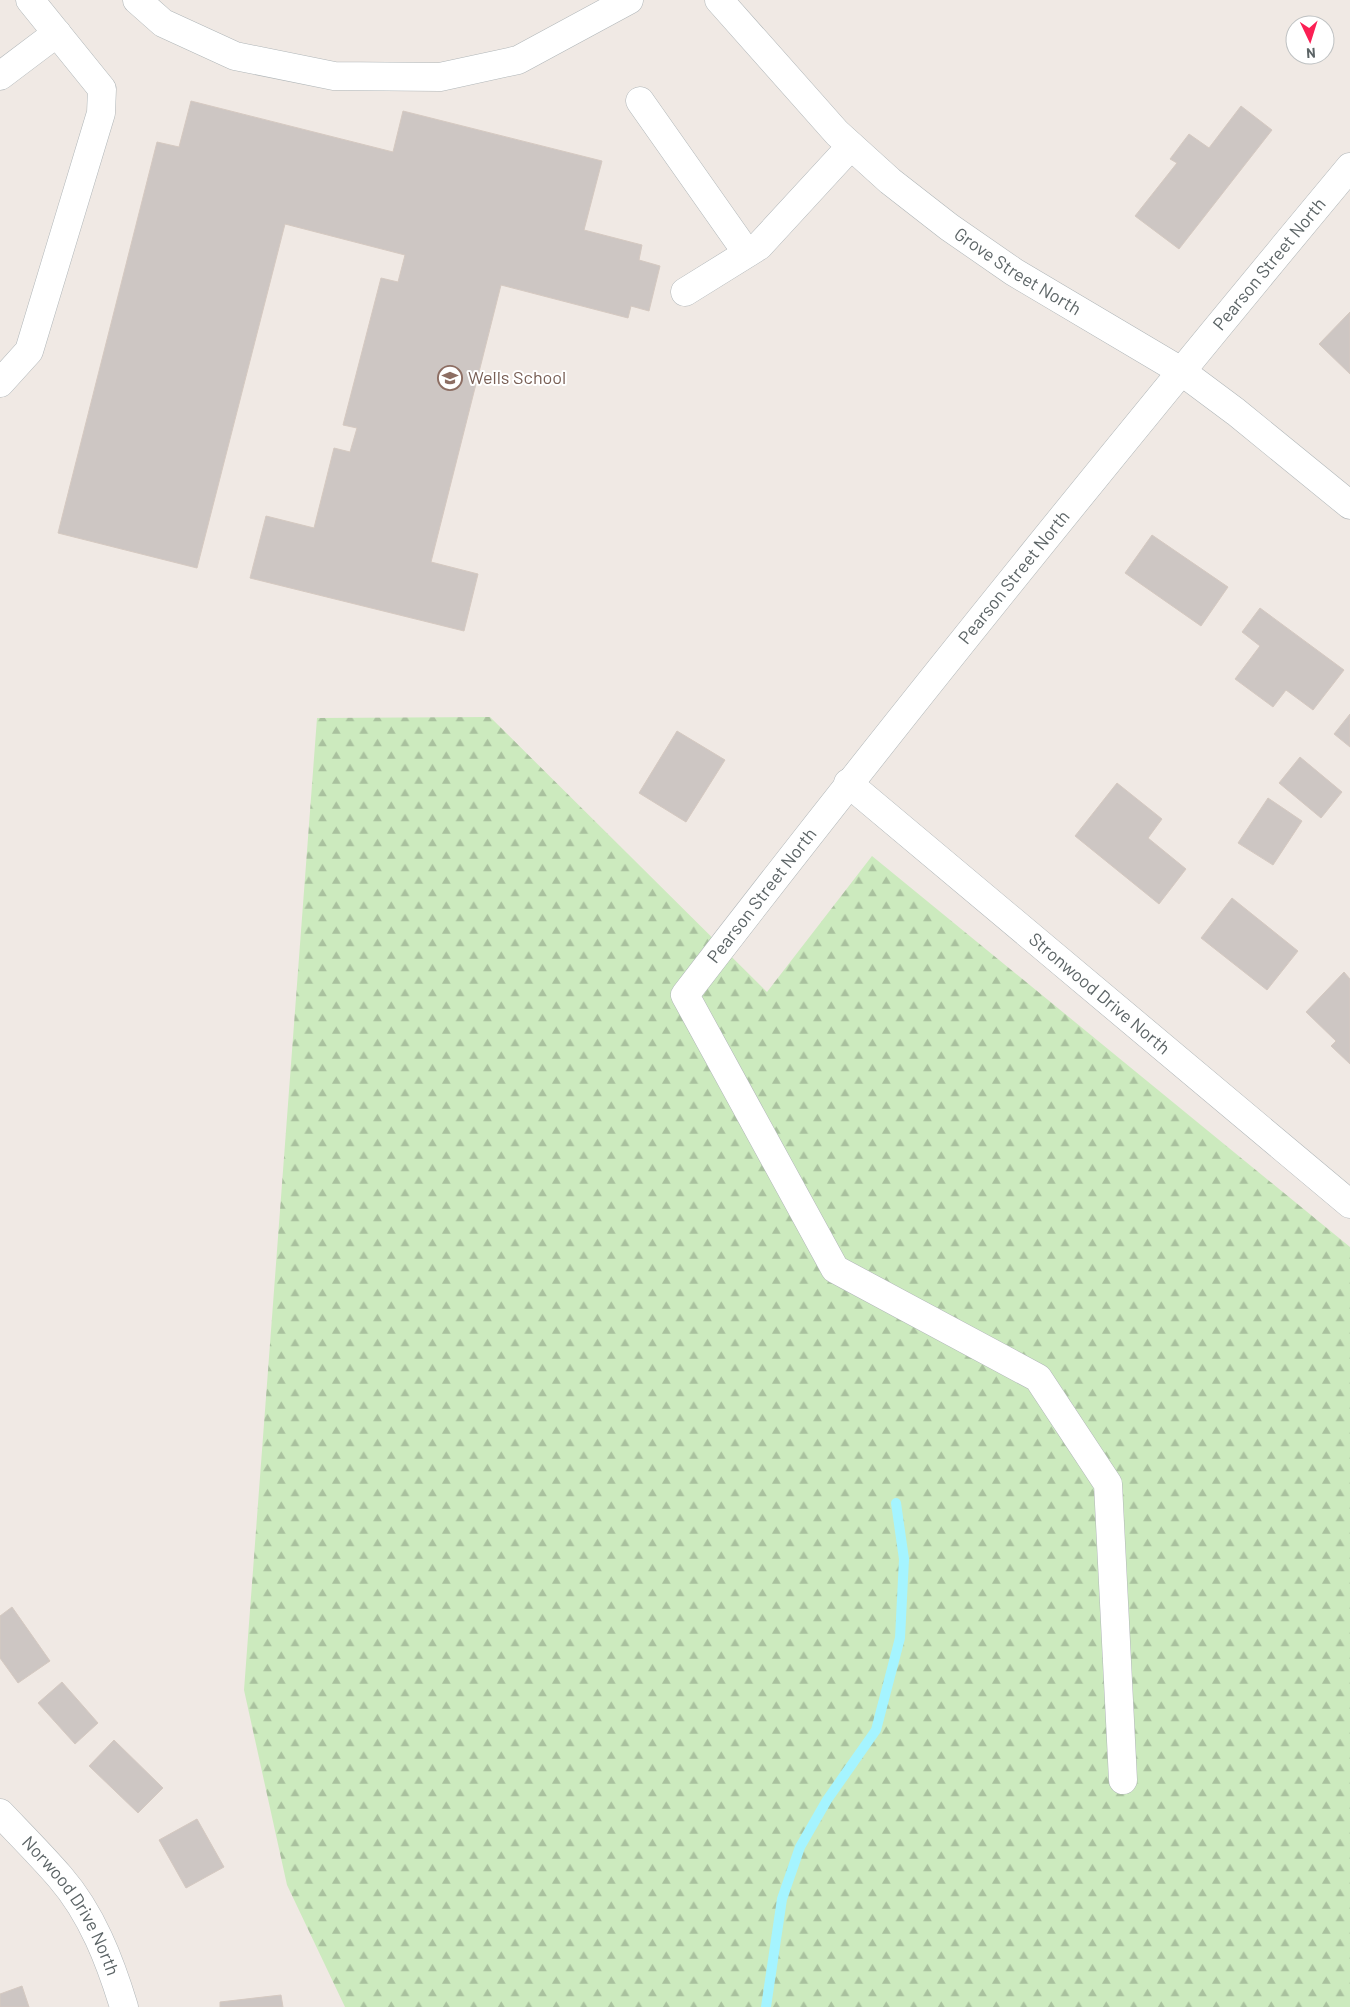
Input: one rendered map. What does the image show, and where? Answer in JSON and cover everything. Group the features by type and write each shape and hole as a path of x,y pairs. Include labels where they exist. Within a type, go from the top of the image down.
{"street":[{"path":"0,383 29,351 102,113 102,88 30,0"},
{"path":"137,0 163,23 235,56 334,76 440,77 518,60 629,0"},
{"name":"Grove Street North","path":"719,0 837,133 890,181 949,227 1014,272 1181,370 1236,412 1350,506"},
{"path":"0,76 57,33"},
{"path":"640,101 747,253"},
{"path":"685,292 759,246 851,146"},
{"name":"Pearson Street North","path":"1124,1780 1108,1484 1038,1378 835,1269 685,995 848,783 1181,370 1350,167"},
{"name":"Stronwood Drive North","path":"848,783 1350,1204"},
{"name":"Norwood Drive North","path":"0,1813 62,1878 88,1918 109,1961 124,2007"}],"green space":[{"path":"490,717 767,992 872,856 1350,1247 1350,2007 345,2007 287,1885 244,1690 317,718"}],"building":[{"path":"191,101 393,152 403,111 602,161 584,230 642,245 639,260 660,266 649,311 631,306 628,318 501,285 431,562 478,574 464,631 250,578 266,516 314,528 334,448 350,452 357,428 343,425 381,278 398,282 405,255 285,224 197,568 58,533 157,142 179,147"},
{"path":"1241,106 1272,130 1179,249 1135,216 1177,163 1170,159 1189,134 1209,148"},
{"path":"1350,312 1350,374 1319,344"},
{"path":"1152,535 1228,587 1201,626 1125,573"},
{"path":"1260,608 1344,670 1313,710 1286,690 1273,707 1235,679 1260,646 1242,632"},
{"path":"1350,714 1350,747 1334,734"},
{"path":"677,731 725,760 686,822 639,793"},
{"path":"1300,757 1342,792 1321,818 1279,783"},
{"path":"1117,783 1162,819 1148,838 1186,869 1159,904 1075,836"},
{"path":"1268,798 1302,821 1273,865 1238,843"},
{"path":"1232,898 1298,951 1267,990 1201,938"},
{"path":"1344,972 1350,979 1350,1064 1331,1046 1336,1041 1306,1012"},
{"path":"12,1607 50,1661 18,1683 0,1658 0,1616"},
{"path":"62,1682 98,1723 75,1744 38,1703"},
{"path":"114,1740 163,1788 138,1813 89,1766"},
{"path":"197,1819 224,1867 186,1888 159,1840"},
{"path":"22,1986 29,2007 0,2007 0,1994"},
{"path":"281,1995 283,2007 220,2007 220,2002"}],"waterway":[{"path":"766,2007 782,1899 800,1847 827,1800 876,1730 900,1638 904,1559 896,1503"}],"place":[{"name":"Wells School","path":"450,378"}]}
